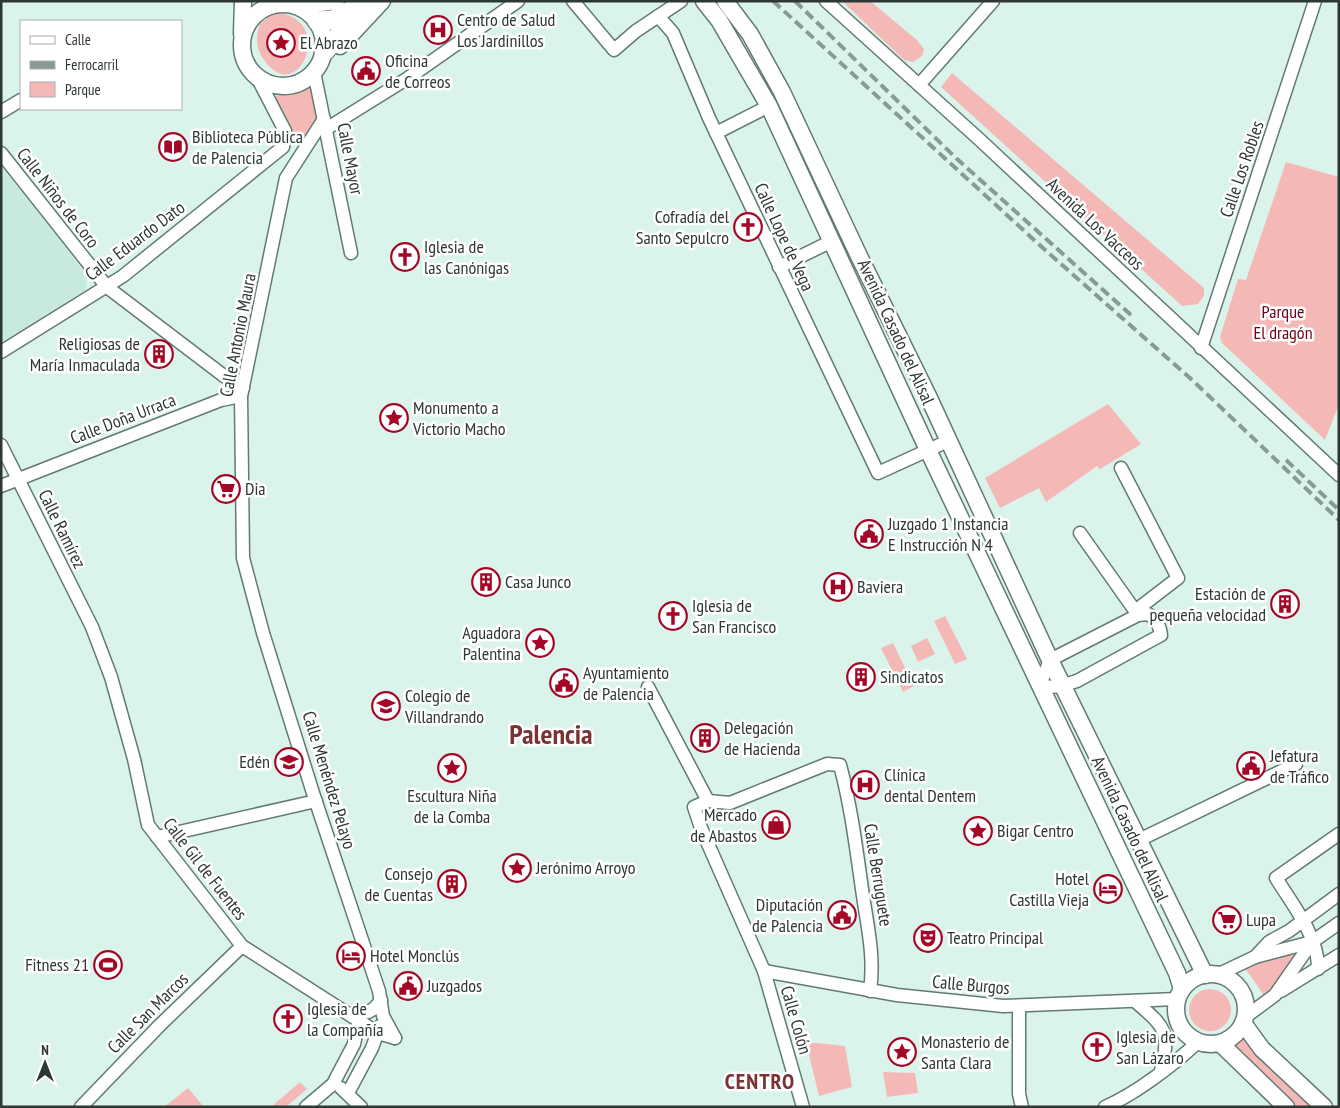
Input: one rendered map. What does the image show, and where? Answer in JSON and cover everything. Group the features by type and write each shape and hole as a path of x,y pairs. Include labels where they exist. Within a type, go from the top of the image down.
{"highway":[{"path":"317,21 333,20 346,15 366,1"},
{"path":"319,63 360,12 366,1"}],"main road":[{"path":"243,1 242,40 244,61 257,77 266,83 286,86 301,82 319,63 351,36 382,1"},
{"path":"242,40 248,22 269,5 336,1"},
{"name":"Avenida Casado del Alisal","path":"704,1 719,20 769,106 928,450 1177,973 1180,994"},
{"name":"Avenida Casado del Alisal","path":"725,1 750,34 782,92 1050,660 1138,840 1211,975"},
{"path":"290,4 309,12 317,21 323,36 319,63"},
{"path":"1211,975 1226,978 1240,990 1244,999 1243,1021 1229,1038 1220,1043 1198,1042 1182,1029 1176,1010 1180,994 1196,977 1211,975"},
{"path":"1243,1021 1272,1060 1324,1107"},
{"path":"1220,1043 1286,1107"}],"street":[{"path":"326,124 408,78 518,1"},
{"path":"573,1 614,50 681,1"},
{"name":"Avenida Los Vacceos","path":"826,1 1339,475"},
{"path":"919,85 993,1"},
{"name":"Calle Los Robles","path":"1201,348 1315,1"},
{"name":"Calle Lope de Vega","path":"658,16 673,33 716,133 878,473 928,450"},
{"name":"Calle Mayor","path":"319,63 326,124 351,253"},
{"name":"Calle Eduardo Dato","path":"1,352 107,287 283,147 285,139 283,126 257,77"},
{"path":"1,112 20,101"},
{"path":"716,133 769,106"},
{"name":"Calle Antonio Maura","path":"245,570 242,392 286,178 326,124"},
{"name":"Calle Niños de Coro","path":"1,153 107,287 224,376 242,392"},
{"path":"779,267 832,241"},
{"name":"Calle Doña Urraca","path":"1,486 242,392"},
{"path":"928,450 948,441"},
{"name":"Calle Ramírez","path":"1,446 92,627"},
{"path":"1121,468 1178,578 1136,613 1050,660 1040,685 1047,687 1063,686 1161,635 1160,627 1153,617 1148,614 1136,613"},
{"path":"1080,533 1136,613"},
{"name":"Calle Menéndez Pelayo","path":"245,570 316,801 381,1000 384,1016 395,1038"},
{"name":"Calle Gil de Fuentes","path":"92,627 111,677 134,759 148,825 242,946 378,1033 395,1038"},
{"path":"648,687 708,801"},
{"name":"Calle Berruguete","path":"708,801 730,803 827,764 840,765 856,843 871,942 873,968 870,991"},
{"path":"1138,840 1296,764"},
{"path":"157,837 316,801"},
{"name":"Calle Colón","path":"708,801 700,802 694,807 701,828 764,971 803,1107"},
{"path":"1318,969 1318,956 1302,920 1276,878 1339,834"},
{"path":"1255,957 1269,942 1289,931 1339,894"},
{"path":"1211,975 1255,957 1312,942 1339,924"},
{"path":"1275,995 1312,942"},
{"name":"Calle San Marcos","path":"81,1107 160,1025 242,946"},
{"path":"1243,1021 1275,995 1339,955"},
{"name":"Calle Burgos","path":"764,971 870,991 927,999 1019,1007 1136,1002 1180,994"},
{"path":"306,1107 333,1084 354,1044 355,1018 375,1010 381,1000"},
{"path":"1136,1002 1158,1022 1164,1031 1167,1048 1161,1071"},
{"path":"1019,1007 1019,1094 1022,1107"},
{"path":"348,1093 372,1048 384,1016"},
{"path":"354,1044 378,1033"},
{"path":"372,1048 395,1038"},
{"path":"1112,1105 1161,1071 1198,1042"},
{"path":"333,1084 348,1093 361,1107"}],"shaded area":[{"path":"1,162 87,276 86,289 4,342 1,337"}],"green space":[{"path":"842,1 870,1 917,40 924,49 922,56 913,62 904,60"},
{"path":"279,13 296,19 305,30 308,44 306,58 299,68 289,74 277,72 264,60 257,42 260,24 271,15"},
{"path":"952,73 1204,288 1204,296 1198,304 1182,306 941,87"},
{"path":"311,86 316,108 316,119 306,139 290,139 288,122 274,100 276,96 294,94"},
{"name":"Parque El dragón","path":"1286,162 1339,177 1339,404 1325,440 1222,343 1220,337 1238,279 1246,280"},
{"path":"1108,404 1141,444 1100,469 1097,466 1046,502 1039,488 1000,508 985,478"},
{"path":"945,616 967,659 955,664 934,621"},
{"path":"927,638 935,654 918,662 911,646"},
{"path":"893,643 914,686 903,692 881,648"},
{"path":"1312,942 1268,1001 1242,964"},
{"path":"1214,989 1222,992 1228,998 1231,1010 1228,1022 1222,1028 1206,1031 1198,1028 1192,1022 1189,1006 1192,998 1198,992"},
{"path":"1243,1023 1325,1107 1286,1107 1220,1043 1237,1032"},
{"path":"806,1042 845,1046 852,1087 819,1096"},
{"path":"883,1072 915,1073 918,1093 887,1097"},
{"path":"300,1082 307,1089 286,1107 271,1107"},
{"path":"188,1088 204,1107 164,1107"}],"railway":[{"path":"773,1 1044,249 1190,378 1339,520"},
{"path":"795,1 957,159 1131,315"},
{"path":"1286,460 1339,510"}],"place":[{"name":"Centro de Salud Los Jardinillos","path":"438,30"},
{"name":"El Abrazo","path":"281,43"},
{"name":"Oficina de Correos","path":"366,71"},
{"name":"Biblioteca Pública de Palencia","path":"173,147"},
{"name":"Cofradía del Santo Sepulcro","path":"748,227"},
{"name":"Iglesia de las Canónigas","path":"405,257"},
{"name":"Religiosas de María Inmaculada","path":"159,354"},
{"name":"Monumento a Victorio Macho","path":"394,418"},
{"name":"Dia","path":"226,489"},
{"name":"Juzgado 1 Instancia E Instrucción N 4","path":"869,534"},
{"name":"Casa Junco","path":"486,582"},
{"name":"Baviera","path":"838,587"},
{"name":"Estación de pequeña velocidad","path":"1285,604"},
{"name":"Iglesia de San Francisco","path":"673,616"},
{"name":"Aguadora Palentina","path":"540,643"},
{"name":"Sindicatos","path":"861,677"},
{"name":"Ayuntamiento de Palencia","path":"564,683"},
{"name":"Colegio de Villandrando","path":"386,706"},
{"name":"Delegación de Hacienda","path":"705,738"},
{"name":"Edén","path":"289,762"},
{"name":"Jefatura de Tráfico","path":"1251,766"},
{"name":"Escultura Niña de la Comba","path":"452,768"},
{"name":"Clínica dental Dentem","path":"865,785"},
{"name":"Mercado de Abastos","path":"776,825"},
{"name":"Bigar Centro","path":"978,831"},
{"name":"Jerónimo Arroyo","path":"517,868"},
{"name":"Consejo de Cuentas","path":"452,884"},
{"name":"Hotel Castilla Vieja","path":"1108,889"},
{"name":"Diputación de Palencia","path":"842,915"},
{"name":"Lupa","path":"1227,920"},
{"name":"Teatro Principal","path":"928,938"},
{"name":"Hotel Monclús","path":"351,956"},
{"name":"Fitness 21","path":"108,965"},
{"name":"Juzgados","path":"408,986"},
{"name":"Iglesia de la Compañía","path":"288,1019"},
{"name":"Iglesia de San Lázaro","path":"1097,1047"},
{"name":"Monasterio de Santa Clara","path":"902,1052"}],"district":[{"name":"Palencia","path":"551,734"},
{"name":"CENTRO","path":"760,1081"}]}
